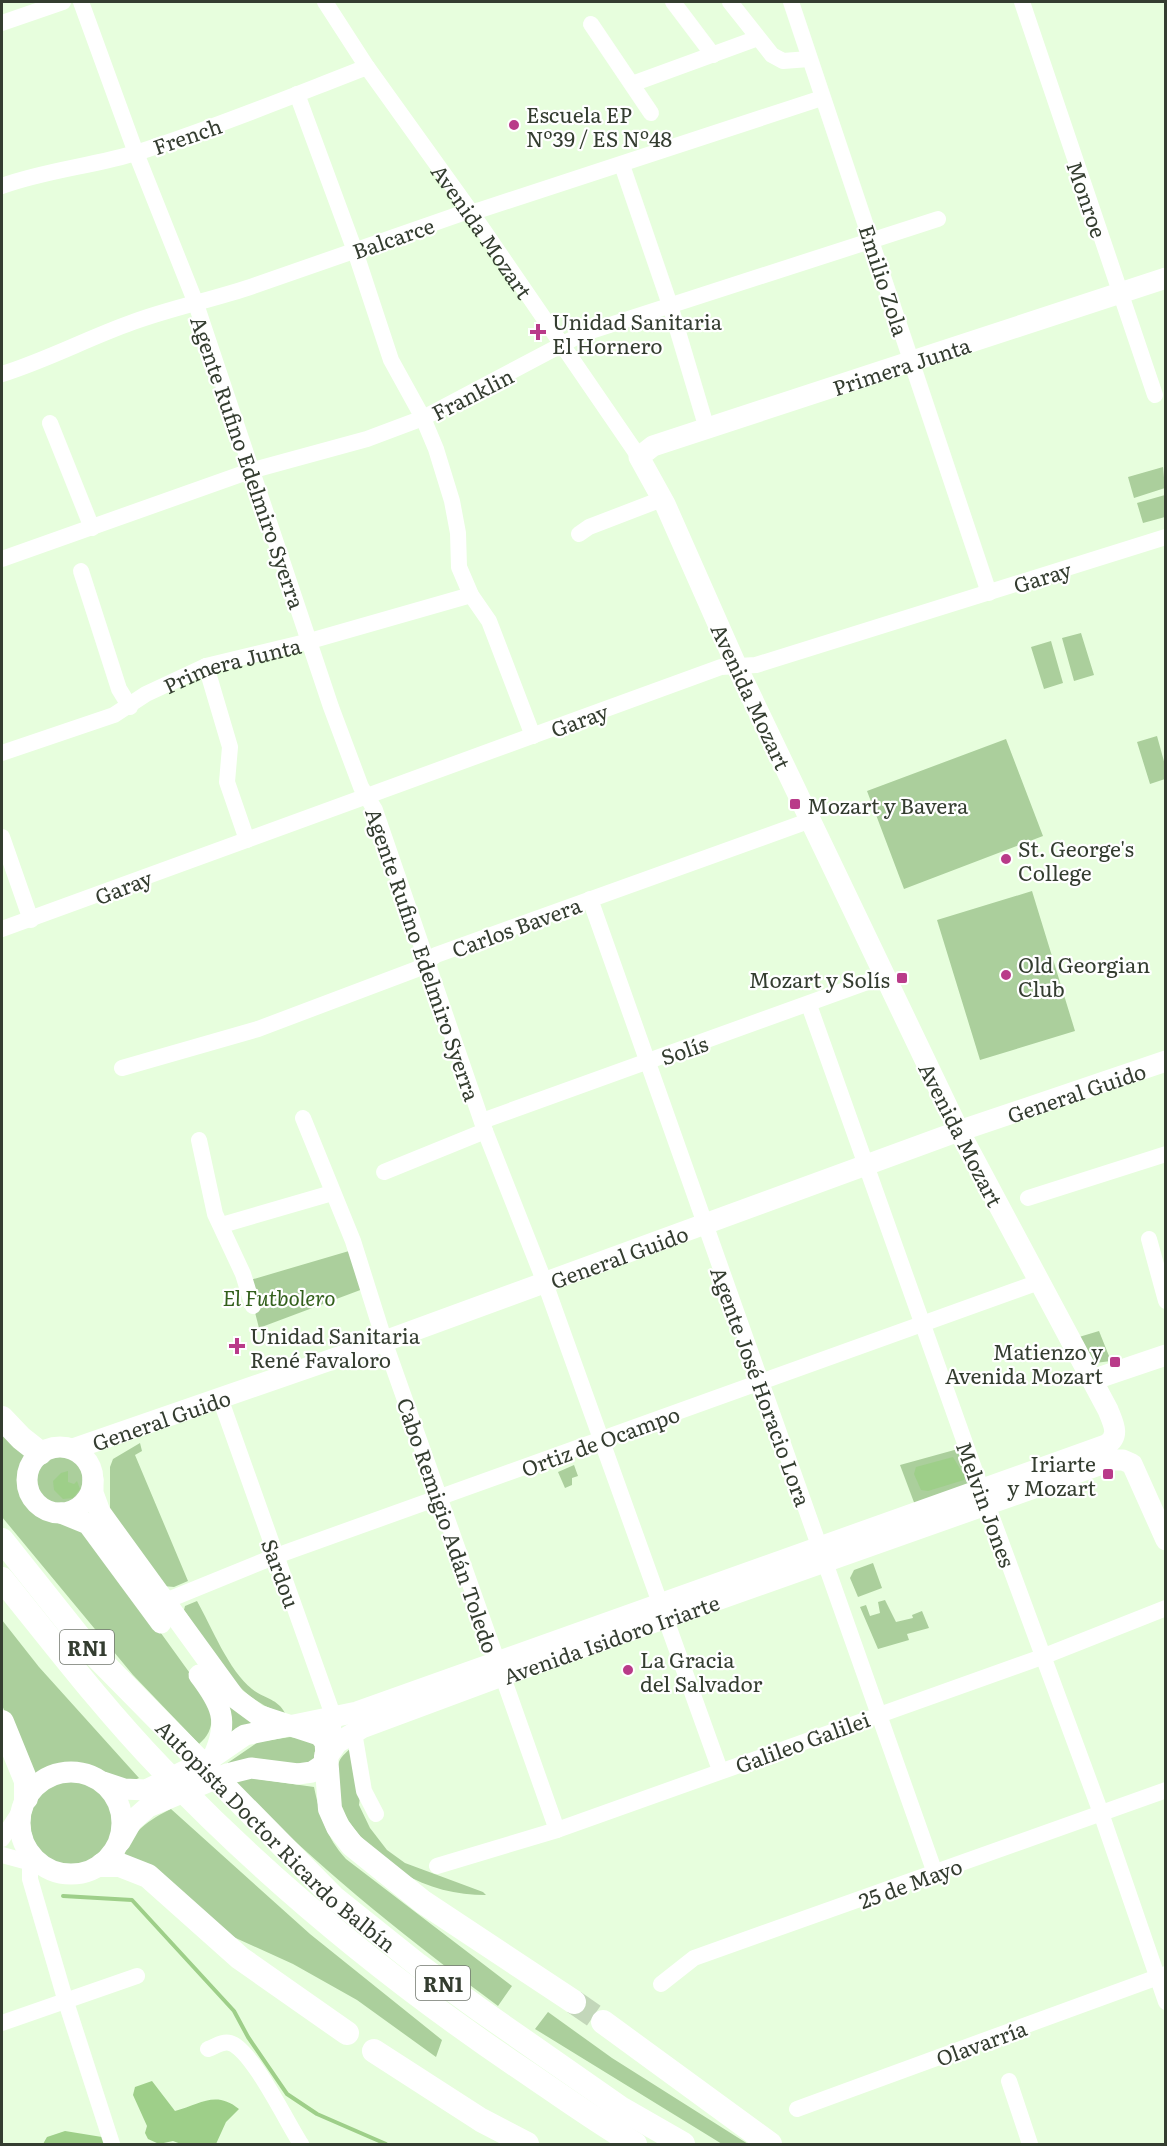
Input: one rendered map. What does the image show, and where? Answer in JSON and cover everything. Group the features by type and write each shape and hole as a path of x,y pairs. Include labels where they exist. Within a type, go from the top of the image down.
{"highway":[{"path":"2,1418 21,1438 40,1453"},
{"name":"Autopista Doctor Ricardo Balbín","path":"2,1540 88,1648 333,1897 418,1965 622,2109 683,2145"},
{"name":"Autopista Doctor Ricardo Balbín","path":"2,1579 158,1765 216,1823 321,1917 400,1983 476,2039 635,2145"},
{"path":"2,1722 26,1781 24,1803"},
{"path":"329,1752 330,1809 338,1827 352,1845 423,1902 574,2002"},
{"path":"102,1865 120,1865 148,1876 240,1958 347,2033"},
{"path":"603,2022 770,2145"},
{"path":"374,2051 481,2120 527,2145"}],"main road":[{"name":"Primera Junta","path":"639,457 653,446 1166,278"},
{"name":"Avenida Mozart","path":"639,457 662,499 737,667 959,1131 1092,1380 1115,1428"},
{"name":"General Guido","path":"73,1449 385,1341 959,1131 1166,1061"},
{"path":"1092,1380 1166,1355"},
{"name":"Avenida Isidoro Iriarte","path":"120,1842 138,1813 162,1800 241,1769 264,1768 305,1774 317,1769 329,1752 358,1724 499,1668 984,1496 1106,1445 1113,1439 1115,1428"},
{"path":"213,1757 223,1730 219,1704 88,1524 41,1507 28,1490 28,1469 40,1453 51,1448 73,1449 87,1461 93,1479 93,1493 100,1512 163,1602 235,1698 258,1715 319,1734 329,1752"},
{"name":"Avenida Isidoro Iriarte","path":"984,1496 1113,1460 1123,1460 1132,1464 1166,1540"},
{"path":"61,1513 71,1510 87,1498 93,1479"},
{"name":"Avenida Isidoro Iriarte","path":"103,1782 124,1789 146,1790 213,1757 245,1735 334,1718 358,1724"},
{"path":"75,1771 103,1782 114,1794 121,1809 123,1825 120,1842 112,1854 102,1865 88,1872 73,1874 57,1872 37,1863 21,1834 24,1803 35,1786 46,1777 60,1772 75,1771"}],"street":[{"path":"2,23 63,2"},
{"name":"Agente Rufino Edelmiro Syerra","path":"81,2 136,153 195,301 250,471 331,707 361,787 375,810 484,1126 545,1283 599,1440 720,1770"},
{"name":"Avenida Mozart","path":"325,2 367,67 471,212 561,347 639,457"},
{"path":"673,2 713,55"},
{"path":"730,2 772,56 783,61 809,59"},
{"name":"Emilio Zola","path":"791,2 822,98 872,238 988,593"},
{"name":"Monroe","path":"1022,2 1155,395"},
{"path":"591,24 651,113"},
{"path":"632,84 758,38"},
{"name":"French","path":"2,186 38,174 136,153 202,131 367,67"},
{"path":"297,94 355,250 391,360 423,418 436,449 452,501 458,533 459,567 471,595 489,621 533,736"},
{"name":"Balcarce","path":"2,374 46,359 83,340 195,301 253,286 355,250 622,165 822,98"},
{"path":"622,165 670,305 707,429"},
{"name":"Franklin","path":"2,560 250,471 367,439 423,418 582,334 872,238 938,219"},
{"path":"50,423 92,528"},
{"path":"579,534 589,527 662,499"},
{"name":"Garay","path":"2,929 721,668 756,665 1166,537"},
{"path":"81,571 119,689 130,707"},
{"name":"Primera Junta","path":"2,753 114,715 130,707 146,694 206,666 310,641 471,595"},
{"path":"206,666 230,747 227,782 247,840"},
{"name":"Carlos Bavera","path":"122,1068 258,1029 417,969 436,955 811,820"},
{"path":"2,837 31,920"},
{"name":"Agente José Horacio Lora","path":"590,898 703,1224 762,1382 935,1873"},
{"name":"Solís","path":"384,1172 484,1126 647,1062 810,1005 884,976"},
{"name":"Melvin Jones","path":"810,1005 1042,1657 1161,1976 1166,2002"},
{"name":"Cabo Remigio Adán Toledo","path":"303,1119 353,1241 439,1498 557,1830"},
{"path":"199,1140 212,1202 243,1274 253,1306"},
{"path":"1028,1198 1166,1154"},
{"path":"222,1225 332,1193"},
{"path":"1149,1239 1166,1301"},
{"name":"Ortiz de Ocampo","path":"163,1602 276,1556 1039,1282"},
{"name":"Sardou","path":"220,1398 334,1718 329,1752"},
{"name":"Galileo Galilei","path":"437,1866 557,1830 879,1713 1042,1657 1166,1608"},
{"path":"358,1724 364,1791 376,1814"},
{"name":"25 de Mayo","path":"661,1984 694,1958 1166,1790"},
{"path":"2,1839 24,1803"},
{"path":"2,1855 37,1863 30,1879 66,2002 112,2145"},
{"path":"2,2023 137,1976"},
{"name":"Olavarría","path":"797,2109 1161,1976"},
{"path":"208,2049 223,2042 238,2046 265,2083 301,2145"},
{"path":"1009,2081 1030,2145"}],"green space":[{"path":"1163,467 1165,488 1134,498 1128,477"},
{"path":"1165,495 1165,517 1143,523 1137,503"},
{"path":"1081,633 1094,675 1074,681 1062,638"},
{"path":"1051,641 1063,683 1044,689 1031,647"},
{"path":"1157,736 1165,765 1165,779 1150,784 1137,742"},
{"path":"1006,739 1043,836 904,889 867,791"},
{"name":"Old Georgian Club","path":"1032,891 1075,1031 980,1060 937,920"},
{"name":"El Futbolero","path":"349,1251 363,1289 259,1328 247,1281"},
{"path":"1099,1331 1111,1361 1095,1363 1079,1337"},
{"path":"2,1428 27,1458 23,1486 33,1511 50,1521 78,1527 96,1543 202,1690 210,1711 211,1725 205,1738 199,1744 133,1675 2,1517"},
{"path":"140,1443 142,1451 135,1455 188,1581 174,1587 163,1586 110,1510 110,1467 113,1459"},
{"path":"958,1449 972,1482 915,1505 900,1465"},
{"path":"59,1453 70,1455 79,1461 85,1470 87,1481 85,1492 79,1501 70,1507 59,1509 48,1507 39,1501 33,1492 31,1481 33,1470 39,1461 48,1455"},
{"path":"574,1465 578,1476 572,1478 572,1485 565,1488 558,1472"},
{"path":"873,1563 882,1588 858,1597 850,1578 854,1570"},
{"path":"885,1600 896,1622 913,1618 912,1615 922,1611 929,1628 907,1634 909,1640 878,1649 860,1607 866,1605 870,1616 880,1613 878,1602"},
{"path":"197,1601 221,1648 236,1671 252,1689 274,1701 285,1713 252,1698 226,1672 184,1610 185,1606"},
{"path":"2,1620 39,1667 139,1778 126,1781 114,1779 79,1765 65,1764 50,1767 32,1778 2,1705"},
{"path":"224,1704 232,1704 253,1723 236,1728 229,1735"},
{"path":"290,1737 310,1740 318,1747 313,1763 293,1765 261,1759 226,1764 258,1742"},
{"path":"354,1745 361,1789 359,1805 370,1828 387,1850 405,1863 486,1895 453,1892 422,1883 390,1864 364,1840 343,1810 337,1794 335,1778 343,1755"},
{"path":"237,1776 314,1787 325,1825 333,1842 346,1859 512,1986 498,2006 428,1953 326,1869 230,1777"},
{"path":"72,1781 88,1784 102,1793 111,1807 114,1823 111,1839 102,1853 88,1862 72,1865 56,1862 42,1853 33,1839 30,1823 33,1807 42,1793 56,1784"},
{"path":"171,1809 310,1934 442,2040 436,2057 357,2000 293,1964 229,1935 124,1857 135,1834 156,1817"},
{"path":"548,2012 612,2058 748,2144 722,2144 535,2029"}],"shaded area":[{"path":"953,1457 965,1477 964,1480 928,1491 921,1490 914,1474 916,1467"},
{"path":"68,1471 68,1482 74,1484 77,1481 80,1489 73,1498 63,1499 54,1490 53,1481 61,1473"},
{"path":"152,2081 175,2111 215,2099 231,2103 239,2109 226,2122 216,2144 181,2144 173,2141 159,2144 148,2139 145,2133 147,2126 133,2095 135,2087"},
{"path":"65,2131 102,2137 105,2144 43,2144 47,2137"}],"waterway":[{"path":"63,1896 132,1900 234,2011 248,2037 287,2094 317,2114 386,2144"}],"tunnel":[{"path":"574,2002 603,2022"}],"place":[{"name":"Escuela EP Nº39 / ES Nº48","path":"514,125"},
{"name":"Unidad Sanitaria El Hornero","path":"538,332"},
{"name":"Mozart y Bavera","path":"795,804"},
{"name":"St. George's College","path":"1006,859"},
{"name":"Old Georgian Club","path":"1006,975"},
{"name":"Mozart y Solís","path":"902,978"},
{"name":"Unidad Sanitaria René Favaloro","path":"237,1346"},
{"name":"Matienzo y Avenida Mozart","path":"1115,1362"},
{"name":"Iriarte y Mozart","path":"1108,1474"},
{"name":"La Gracia del Salvador","path":"628,1670"}]}
